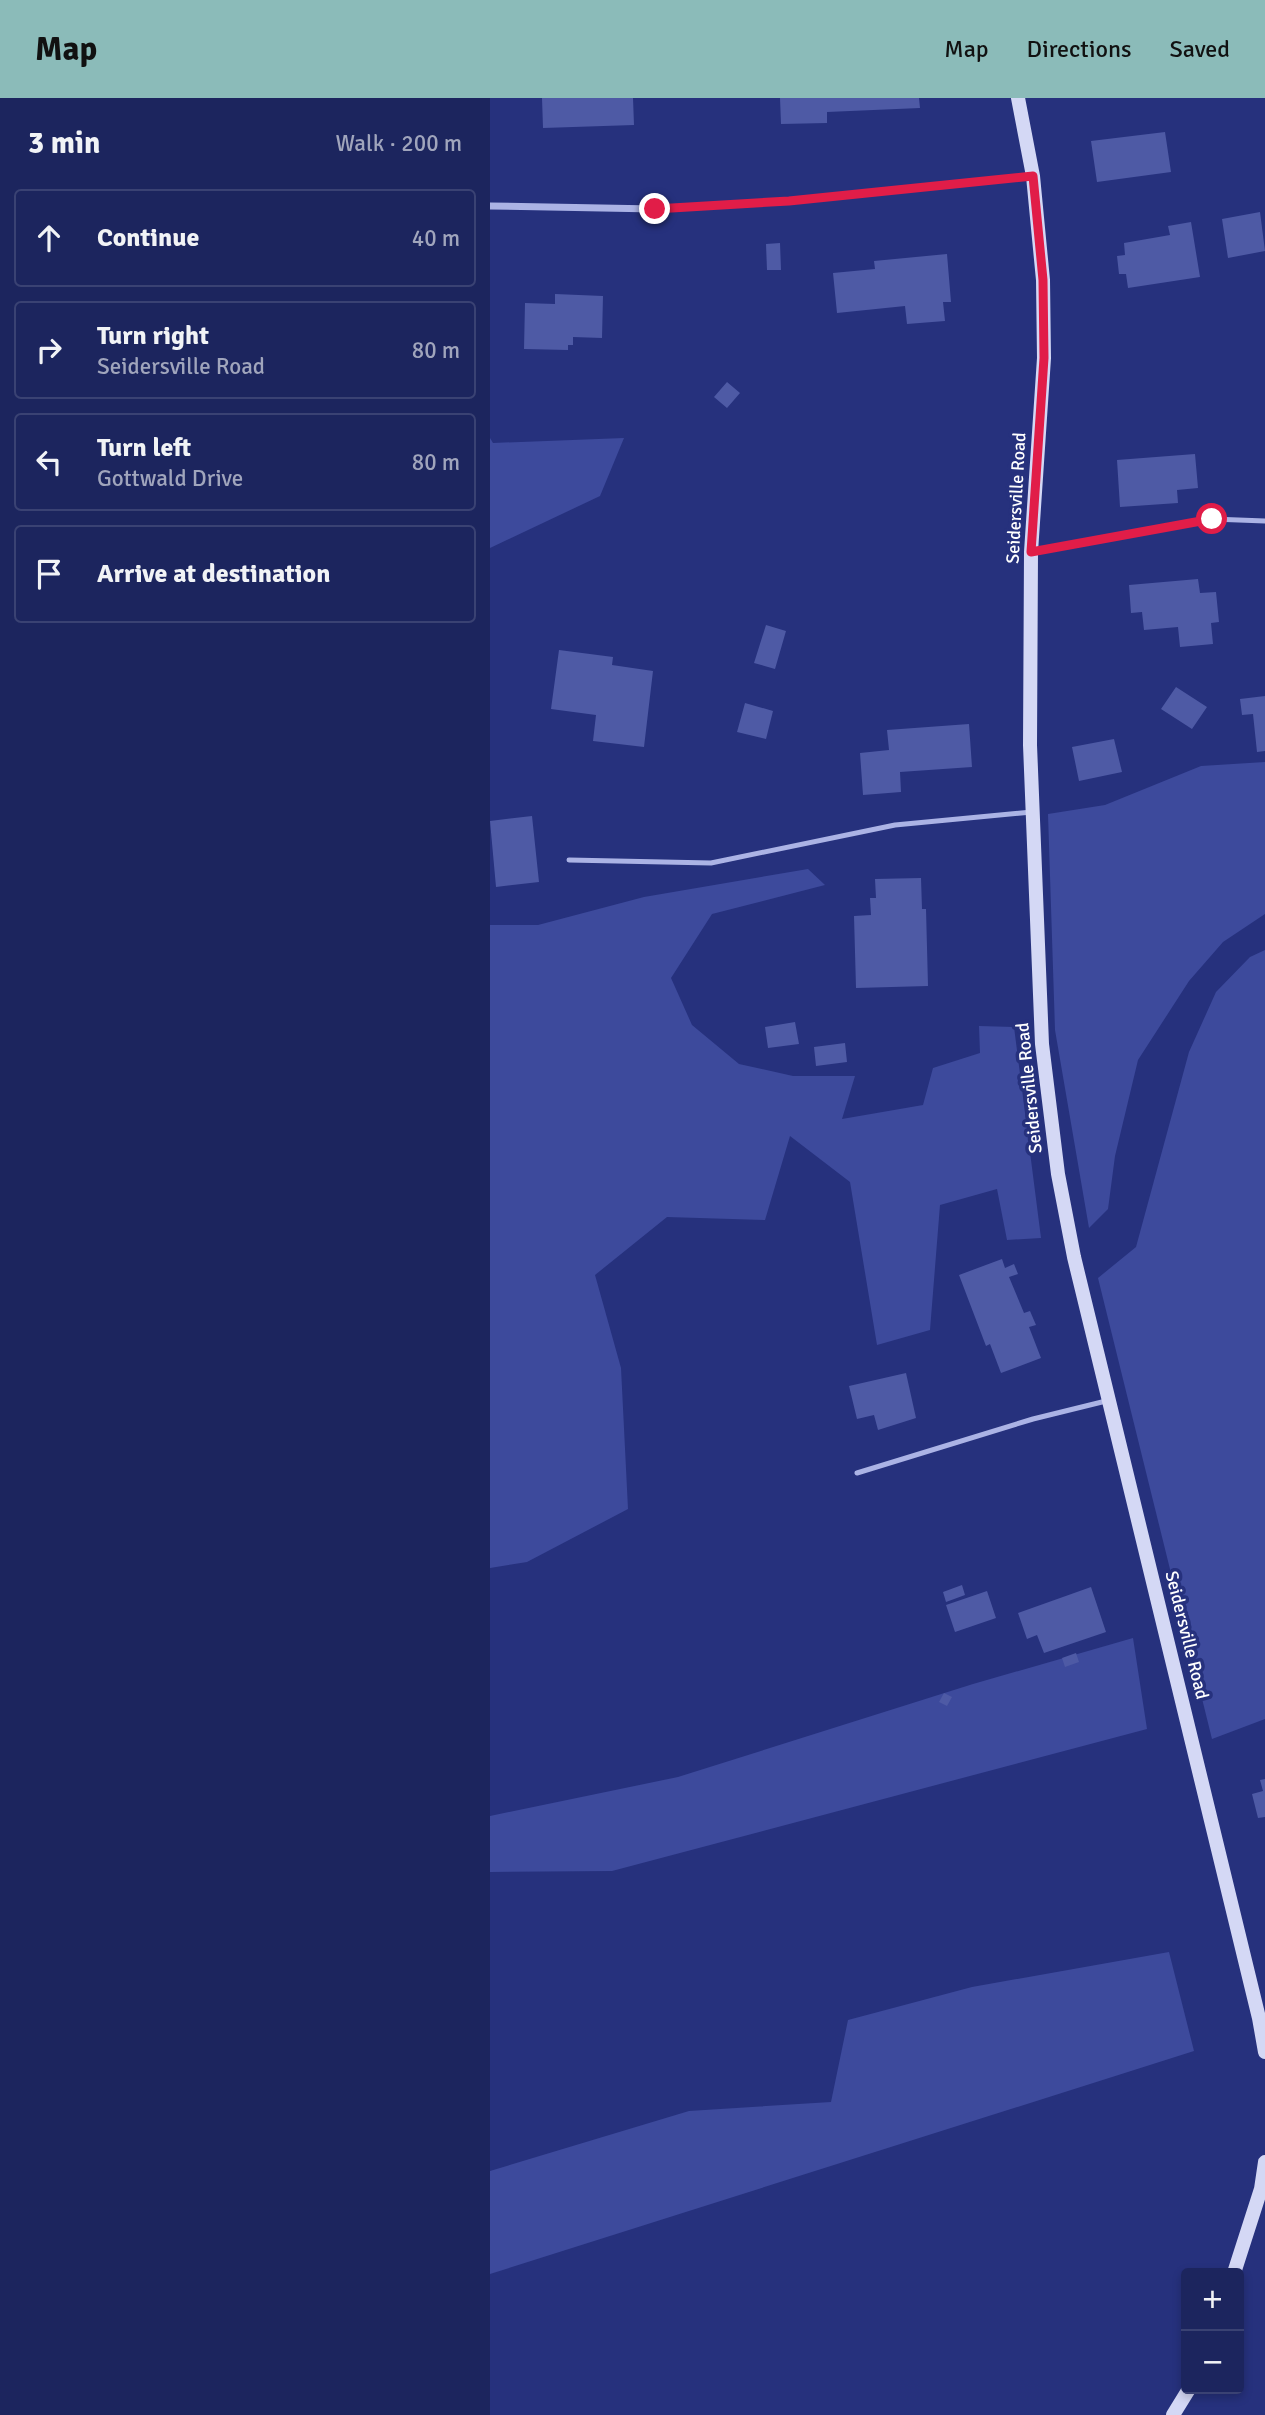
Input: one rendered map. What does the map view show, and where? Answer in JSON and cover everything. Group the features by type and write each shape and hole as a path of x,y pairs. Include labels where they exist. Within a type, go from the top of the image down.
{"street":[{"name":"Seidersville Road","path":"1018,98 1033,176 1043,280 1044,358 1031,552 1030,745 1042,1044 1056,1161 1074,1256 1212,1818 1265,2052"},
{"path":"490,206 655,209 789,201 1033,176"},
{"path":"1236,2268 1261,2189 1265,2162"},
{"path":"1173,2415 1186,2394"}],"lane":[{"path":"1031,552 1212,519 1265,521"},
{"path":"569,860 711,863 895,825 1032,812"},
{"path":"857,1473 1033,1419 1110,1400"}],"shaded area":[{"path":"490,438 493,443 624,438 600,496 490,548"},
{"path":"1265,762 1265,914 1223,942 1189,981 1138,1060 1115,1156 1108,1209 1089,1228 1055,1030 1048,814 1105,805 1201,766"},
{"path":"808,869 825,885 712,914 671,978 692,1025 739,1064 793,1076 855,1076 842,1119 923,1105 933,1068 980,1053 979,1026 1014,1027 1041,1238 1007,1240 997,1189 940,1205 930,1330 877,1345 850,1182 790,1136 765,1220 667,1217 595,1275 621,1368 628,1509 527,1562 490,1568 490,925 538,925 644,897"},
{"path":"1265,950 1265,1719 1212,1739 1098,1278 1136,1247 1189,1052 1216,992 1250,957"},
{"path":"1133,1638 1147,1729 612,1871 490,1872 490,1816 678,1777 973,1684"},
{"path":"1169,1952 1194,2051 490,2274 490,2171 689,2111 831,2102 848,2020 972,1987"}],"building":[{"path":"542,98 633,98 634,125 543,128"},
{"path":"780,98 919,98 920,108 827,112 827,123 781,124"},
{"path":"1165,132 1171,172 1097,182 1091,141"},
{"path":"1260,212 1265,251 1228,258 1222,219"},
{"path":"1191,222 1200,277 1128,288 1126,274 1119,274 1117,256 1125,255 1124,243 1170,235 1168,226"},
{"path":"780,243 781,270 767,270 766,244"},
{"path":"947,254 951,302 943,302 945,321 907,324 905,306 837,313 833,273 875,269 874,261"},
{"path":"555,294 603,296 602,338 573,337 573,345 568,345 568,350 524,349 525,303 555,304"},
{"path":"727,382 740,393 727,408 714,397"},
{"path":"1195,454 1198,488 1177,490 1178,503 1120,507 1117,460"},
{"path":"1198,579 1200,593 1216,592 1219,622 1211,623 1213,644 1180,647 1178,627 1144,630 1142,612 1131,613 1129,585"},
{"path":"766,625 786,631 775,669 754,663"},
{"path":"559,650 613,657 612,665 653,671 644,747 593,741 596,715 551,709"},
{"path":"1176,687 1207,707 1192,729 1161,709"},
{"path":"1265,696 1265,751 1257,752 1253,714 1242,715 1240,699"},
{"path":"745,703 773,711 766,739 737,732"},
{"path":"969,724 972,767 900,772 901,792 863,795 860,753 889,750 887,730"},
{"path":"1114,739 1122,772 1079,781 1072,747"},
{"path":"532,816 539,882 496,887 490,821"},
{"path":"921,878 922,909 926,909 928,986 856,988 854,916 871,915 870,898 876,898 875,879"},
{"path":"795,1022 799,1044 768,1048 765,1027"},
{"path":"845,1043 847,1062 816,1066 814,1047"},
{"path":"1002,1259 1005,1268 1014,1264 1018,1274 1009,1277 1024,1313 1030,1311 1036,1325 1029,1327 1041,1358 1001,1373 990,1344 986,1346 959,1275"},
{"path":"906,1373 916,1418 878,1430 874,1415 857,1419 849,1386"},
{"path":"962,1585 965,1595 946,1602 943,1592"},
{"path":"1091,1587 1106,1632 1044,1653 1037,1635 1027,1639 1018,1613"},
{"path":"987,1591 996,1618 955,1632 946,1605"},
{"path":"1076,1653 1079,1662 1065,1667 1062,1658"},
{"path":"944,1693 952,1697 947,1706 939,1702"},
{"path":"1265,1779 1265,1817 1258,1818 1252,1794 1263,1791 1260,1780"}],"route":[{"path":"655,209 789,201 1033,176 1043,280 1044,358 1031,552 1212,519"}]}
